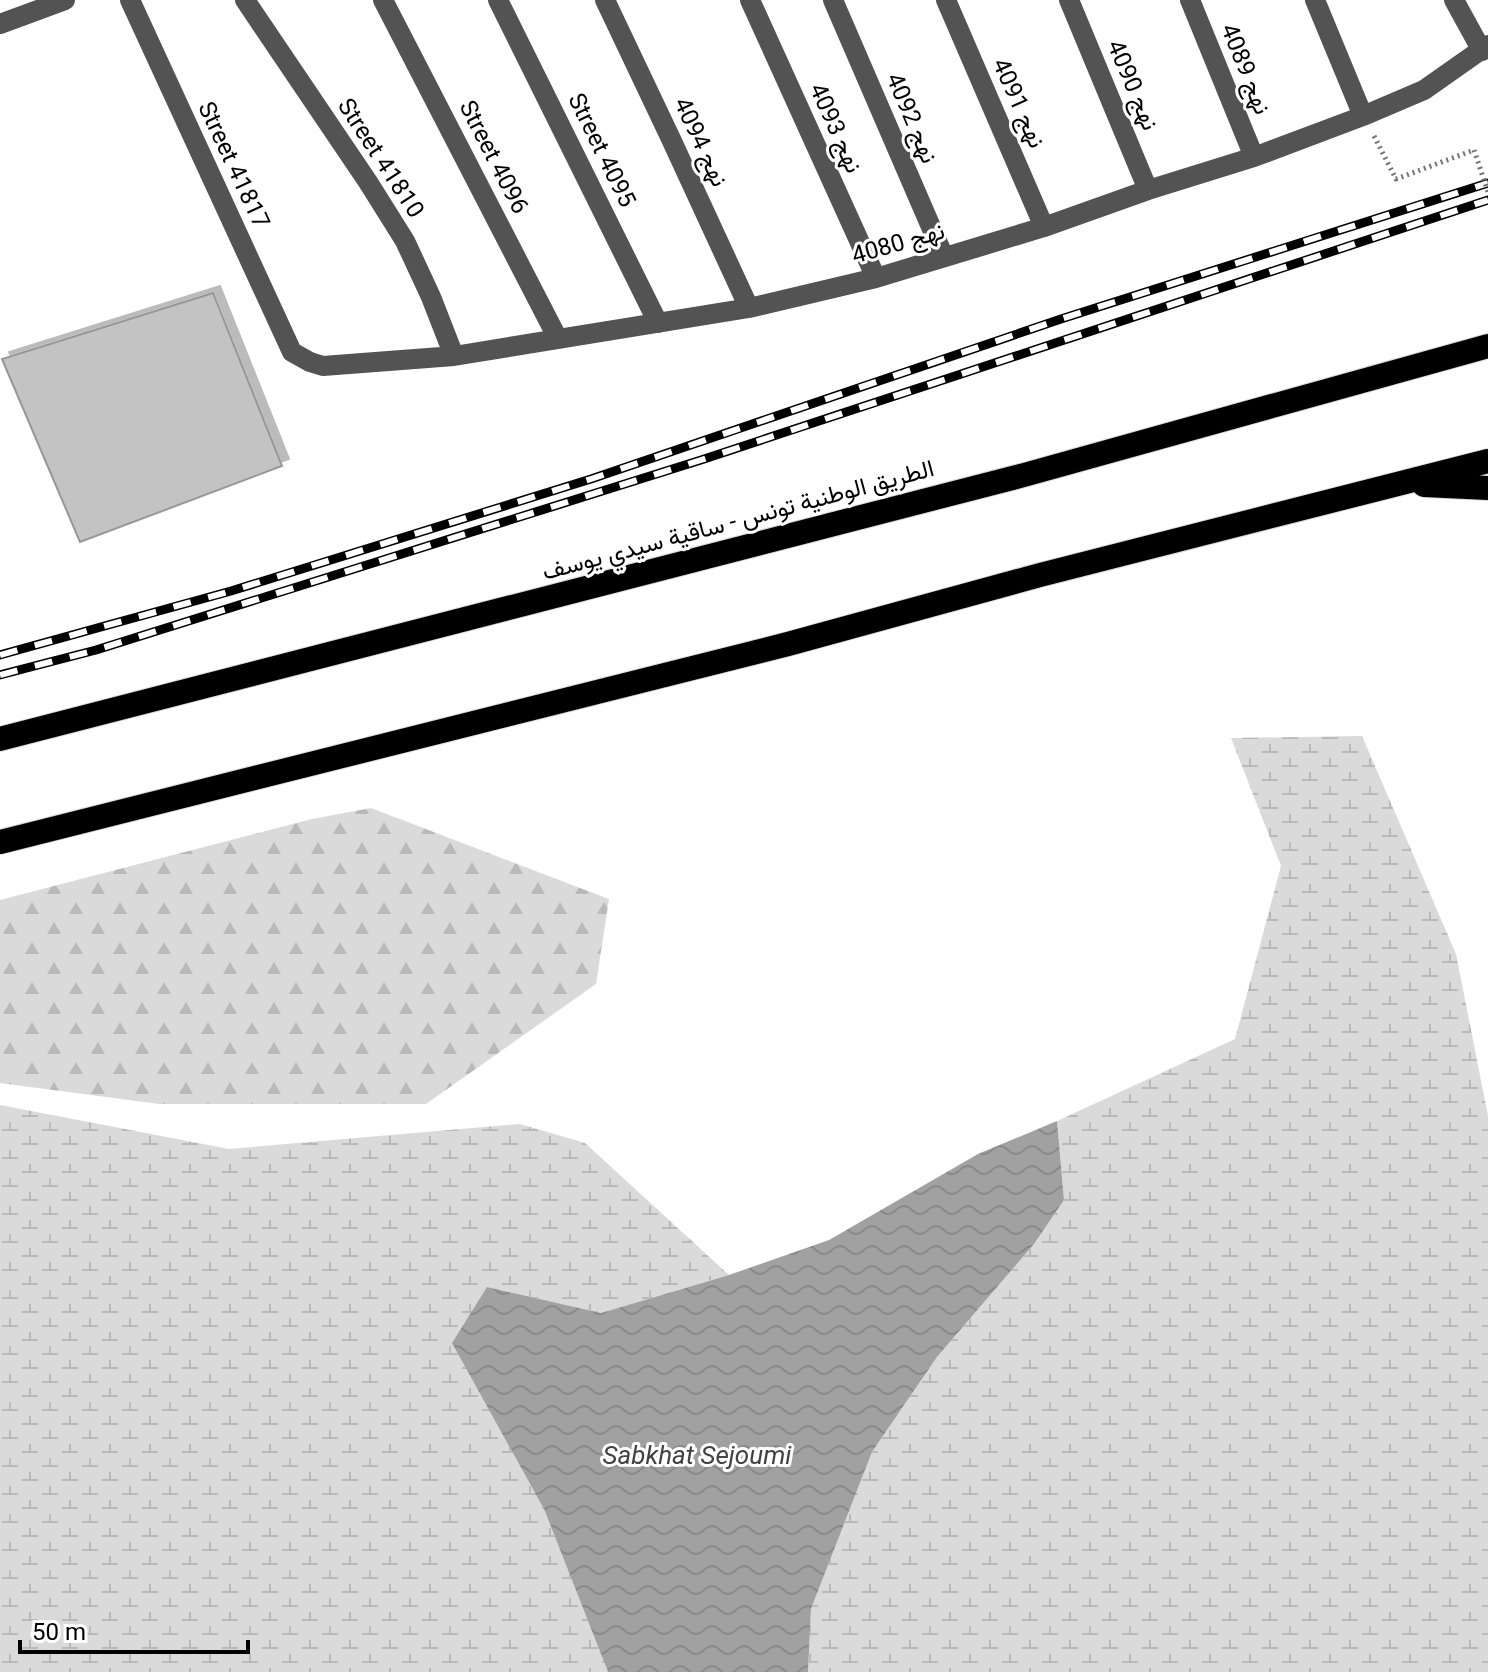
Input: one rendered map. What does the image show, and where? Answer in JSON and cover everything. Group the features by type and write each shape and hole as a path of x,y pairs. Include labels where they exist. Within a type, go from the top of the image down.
{"highway":[{"name":"الطريق الوطنية تونس - ساقية سيدي يوسف","path":"0,739 995,483 1488,346"},
{"path":"0,842 788,644 1040,575 1488,461"},
{"path":"1397,483 1488,488"}],"street":[{"path":"0,24 65,0"},
{"name":"Street 41817","path":"130,0 292,352"},
{"name":"Street 41810","path":"245,0 405,241 454,356"},
{"name":"Street 4096","path":"383,0 558,339"},
{"name":"Street 4095","path":"498,0 658,323"},
{"name":"نهج 4094","path":"605,0 749,308"},
{"name":"نهج 4093","path":"750,0 876,278"},
{"name":"نهج 4092","path":"833,0 944,257"},
{"name":"نهج 4091","path":"946,0 1044,227"},
{"name":"نهج 4090","path":"1069,0 1148,190"},
{"name":"نهج 4089","path":"1190,0 1254,157"},
{"path":"1315,0 1363,116"},
{"path":"1454,0 1485,48"},
{"name":"نهج 4080","path":"292,352 323,366 454,356 749,308 876,278 1044,227 1254,157 1363,116 1424,90 1485,48"}],"path":[{"path":"1363,116 1396,179 1474,150 1488,192"}],"green space":[{"path":"1362,736 1456,954 1488,1116 1488,1672 808,1672 811,1609 872,1452 937,1357 1034,1244 1064,1200 1057,1121 1235,1039 1281,866 1231,738"},
{"path":"371,808 609,899 596,984 426,1104 159,1104 0,1083 0,900 312,819"},
{"path":"0,1105 229,1149 520,1124 585,1143 729,1275 601,1313 487,1287 544,1509 608,1672 0,1672"}],"water":[{"name":"Sabkhat Sejoumi","path":"1057,1121 1064,1200 1034,1244 937,1357 872,1452 811,1609 808,1672 608,1672 544,1509 452,1343 487,1287 601,1313 729,1275 829,1240 978,1154"}],"building":[{"path":"213,293 282,466 80,542 2,359"}],"railway":[{"path":"0,655 231,591 591,479 1061,319 1488,183"},
{"path":"0,675 96,650 701,460 1488,200"}]}
